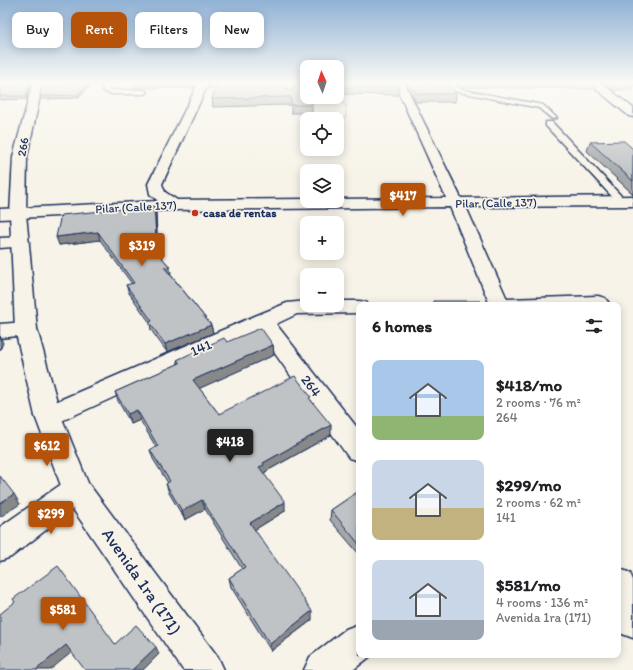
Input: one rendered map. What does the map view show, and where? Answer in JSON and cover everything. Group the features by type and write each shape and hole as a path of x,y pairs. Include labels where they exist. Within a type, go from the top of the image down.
{"street":[{"name":"266","path":"9,214 30,113"},
{"path":"173,205 158,194 155,184 189,113"},
{"path":"414,113 456,203 499,302"},
{"name":"Pilar (Calle 137)","path":"9,214 173,205 627,201"},
{"name":"Avenida 1ra (171)","path":"9,214 13,330 76,490 204,670"},
{"name":"141","path":"48,416 294,308 356,307"},
{"name":"264","path":"263,321 356,446"},
{"path":"0,546 76,490"},
{"path":"621,578 633,578"},
{"path":"621,593 633,620"},
{"path":"322,670 356,644"}],"lane":[{"path":"546,113 551,121 627,201"}],"building":[{"path":"624,141 633,149 633,181 590,142"},
{"path":"154,206 157,252 169,266 164,267 211,325 165,344 149,322 152,321 126,285 134,283 98,232 56,237 61,215"},
{"path":"433,301 480,302 433,302"},
{"path":"261,328 273,345 193,380 219,414 295,376 311,397 309,398 331,425 263,463 264,465 259,467 285,502 250,523 312,611 270,644 229,578 245,567 202,500 182,511 166,484 170,481 150,450 158,446 137,410 128,414 115,392 180,363 177,360 224,338 227,342"},
{"path":"0,476 14,494 0,503"},
{"path":"356,493 356,540 331,510"},
{"path":"58,566 115,644 136,625 156,647 132,670 85,670 66,645 36,670 0,670 0,614 15,602 13,599"}],"place":[{"name":"casa de rentas","path":"195,213"}]}
